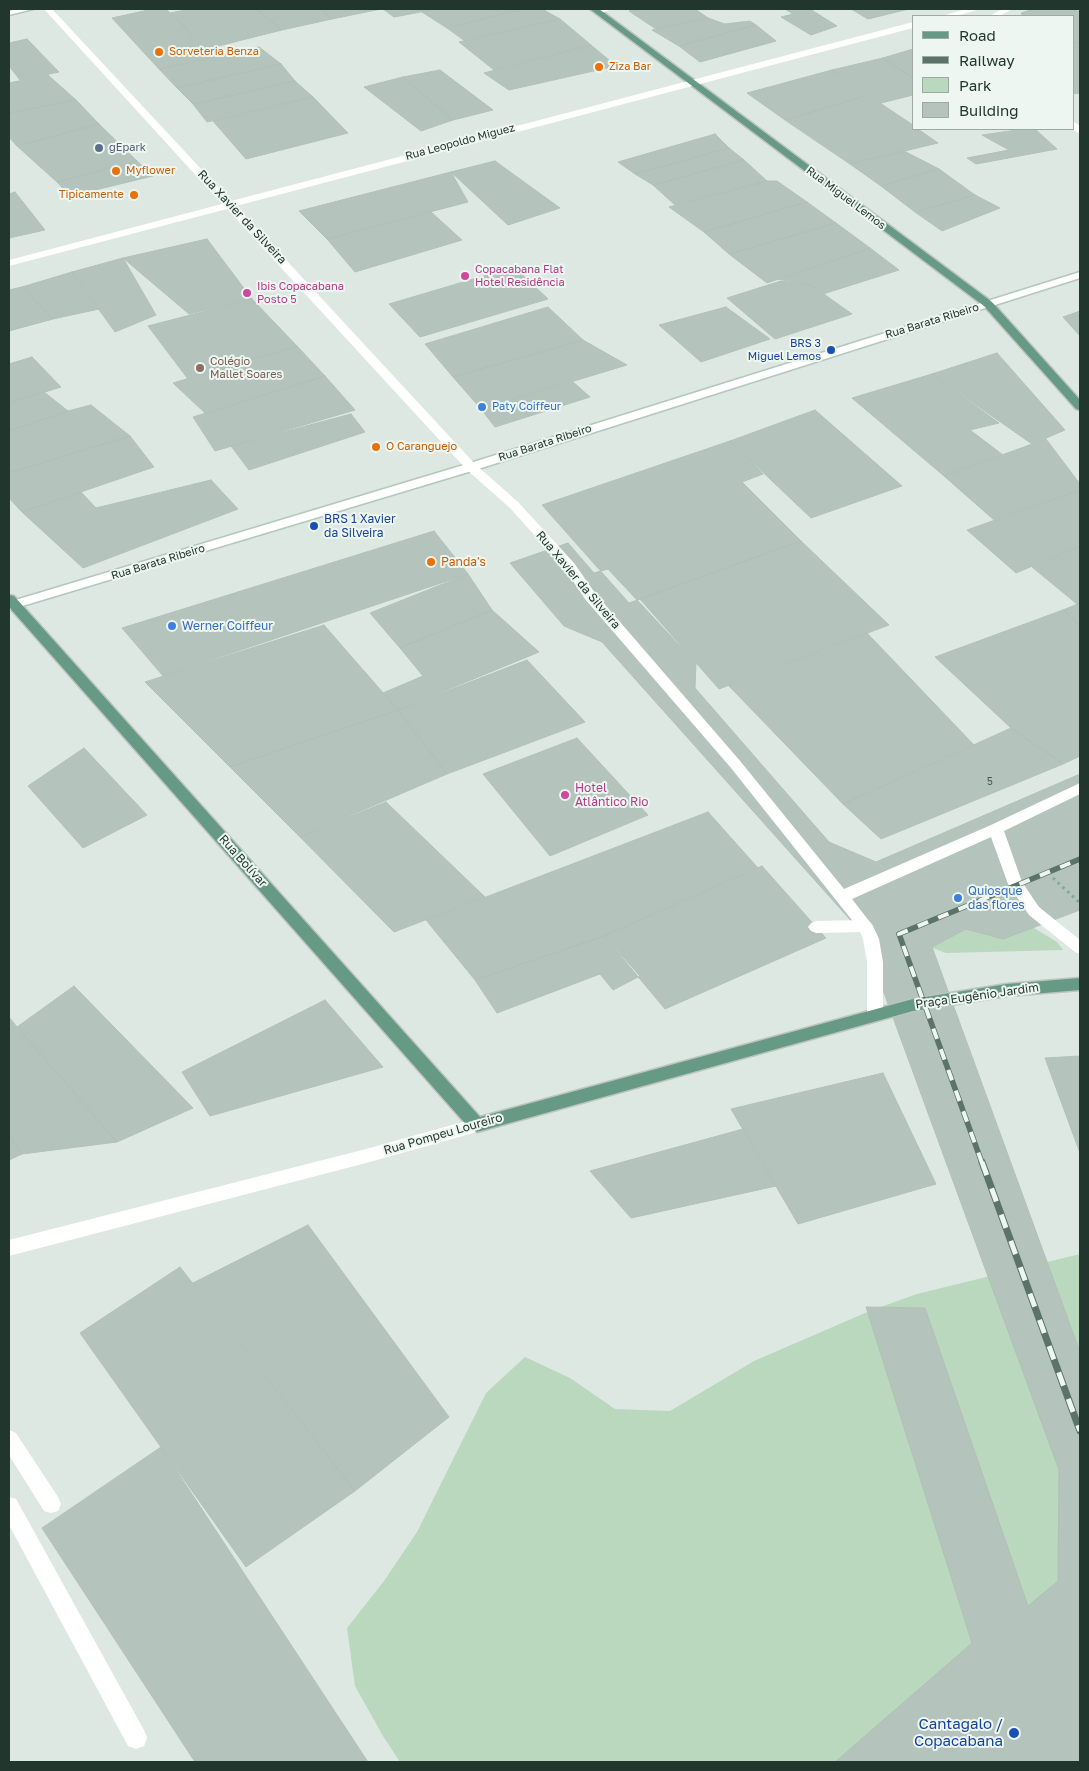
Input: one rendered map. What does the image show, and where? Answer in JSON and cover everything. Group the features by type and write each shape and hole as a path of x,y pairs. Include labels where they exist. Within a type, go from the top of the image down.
{"main road":[{"name":"Rua Miguel Lemos","path":"596,10 988,304 1080,407"},
{"name":"Rua Bolívar","path":"11,603 477,1125"},
{"name":"Praça Eugênio Jardim","path":"875,1014 914,1005 1007,990 1080,984"},
{"name":"Rua Pompeu Loureiro","path":"477,1125 875,1014"}],"street":[{"path":"9,13 29,9"},
{"name":"Rua Xavier da Silveira","path":"48,9 471,467 514,505 570,566 590,596 736,765 865,926 871,939 875,962 875,1014"},
{"path":"596,10 609,9"},
{"path":"950,15 976,9"},
{"path":"996,15 1008,9"},
{"name":"Rua Leopoldo Miguez","path":"9,263 229,203 912,25"},
{"name":"Rua Barata Ribeiro","path":"11,603 471,467 1080,275"},
{"path":"841,897 996,829 1080,788"},
{"path":"996,829 1015,884 1034,911 1080,948"},
{"path":"816,927 865,926"},
{"name":"Rua Pompeu Loureiro","path":"9,1248 366,1156 477,1125"},
{"path":"9,1439 51,1504"},
{"path":"9,1506 136,1738"}],"path":[{"path":"1049,875 1080,902"}],"green space":[{"path":"899,888 1016,917 1057,942 1063,950 946,953 916,942"},
{"path":"1080,1254 1080,1762 400,1762 355,1686 347,1628 384,1581 417,1532 486,1393 525,1357 570,1378 615,1409 670,1411 754,1361 872,1310 917,1294"}],"building":[{"path":"153,9 166,9 215,57 159,69 112,18"},
{"path":"191,9 211,9 242,40 207,49 170,13"},
{"path":"211,9 256,9 282,30 242,40"},
{"path":"256,9 321,9 332,19 282,30"},
{"path":"321,9 381,9 332,19"},
{"path":"383,9 437,9 394,17"},
{"path":"437,9 522,9 447,28 422,12"},
{"path":"522,9 542,9 560,19 465,41 447,28"},
{"path":"637,9 695,9 708,18 656,29 629,11"},
{"path":"785,9 810,9 837,26 811,35 781,17 793,14"},
{"path":"851,9 909,9 868,19"},
{"path":"1034,9 1074,9 1080,12 1080,43 1074,43 1074,15 1022,15 1021,13"},
{"path":"708,18 725,24 750,21 756,25 679,46 652,30"},
{"path":"560,19 591,45 494,70 459,42"},
{"path":"756,25 776,41 700,62 679,46"},
{"path":"27,39 59,72 20,80 9,66 9,43"},
{"path":"1074,43 1080,43 1080,93 1074,94"},
{"path":"591,45 616,66 509,90 484,73"},
{"path":"259,47 281,64 177,88 159,69"},
{"path":"912,49 912,77 883,58"},
{"path":"883,58 912,77 912,95 881,103 832,70"},
{"path":"281,64 295,81 193,104 177,88"},
{"path":"440,70 493,110 453,120 403,77"},
{"path":"832,70 868,95 785,120 747,93"},
{"path":"48,75 76,100 9,113 9,83"},
{"path":"403,77 453,120 421,131 364,87"},
{"path":"295,81 313,97 207,122 193,104"},
{"path":"868,95 912,124 912,130 919,130 938,143 850,164 785,120"},
{"path":"313,97 348,133 246,159 213,121"},
{"path":"76,100 99,124 17,146 9,137 9,113"},
{"path":"99,124 137,161 57,182 17,146"},
{"path":"1017,130 1036,130 1057,149 976,164 967,158 1009,150 982,135"},
{"path":"715,134 729,148 635,174 618,162"},
{"path":"729,148 744,160 653,185 635,174"},
{"path":"904,151 939,169 881,186 850,164"},
{"path":"744,160 767,181 675,205 653,185"},
{"path":"137,161 153,176 70,196 57,182"},
{"path":"495,161 560,208 508,225 451,172"},
{"path":"939,169 975,195 915,212 881,186"},
{"path":"451,172 468,202 327,239 299,211"},
{"path":"767,181 777,181 807,202 704,232 669,207"},
{"path":"15,192 45,230 9,238 9,194"},
{"path":"975,195 1000,208 942,231 915,212"},
{"path":"807,202 836,223 729,254 704,232"},
{"path":"431,212 462,240 355,272 327,239"},
{"path":"836,223 870,248 767,283 729,254"},
{"path":"207,239 252,299 189,314 123,258"},
{"path":"870,248 899,270 823,294 811,285 778,279"},
{"path":"123,258 156,315 115,332 72,272"},
{"path":"514,267 548,299 420,337 389,304"},
{"path":"72,272 99,309 53,319 22,287"},
{"path":"781,281 811,285 852,314 775,339 727,298"},
{"path":"22,287 53,319 9,331 9,290"},
{"path":"252,299 297,346 188,379 148,326"},
{"path":"548,307 583,340 453,377 425,344"},
{"path":"726,307 770,339 701,362 659,325"},
{"path":"1080,311 1080,336 1063,317"},
{"path":"583,340 627,365 481,409 453,377"},
{"path":"297,346 325,376 205,413 173,383"},
{"path":"997,353 1065,430 1032,444 932,374"},
{"path":"32,357 61,387 9,403 9,364"},
{"path":"932,374 999,423 970,430 1003,455 944,476 852,398"},
{"path":"325,376 355,410 215,451 193,417"},
{"path":"572,381 590,397 495,427 481,409"},
{"path":"44,392 68,411 9,431 9,403"},
{"path":"91,405 130,436 9,473 9,431"},
{"path":"815,410 902,486 811,518 730,441"},
{"path":"351,414 365,432 249,470 231,446"},
{"path":"130,436 154,467 22,512 9,498 9,473"},
{"path":"1046,439 1080,484 1080,490 994,520 944,476"},
{"path":"730,441 763,474 742,482 801,541 629,603 542,505"},
{"path":"211,480 238,509 83,568 22,512 81,492 96,508"},
{"path":"1080,490 1080,546 1016,573 967,530"},
{"path":"434,531 468,574 163,676 122,628"},
{"path":"801,541 889,625 719,689 640,599"},
{"path":"568,543 594,573 608,569 696,663 695,688 829,842 876,862 1080,774 1080,910 1003,939 966,929 932,947 1080,1352 1080,1762 835,1762 972,1643 866,1307 925,1308 1028,1606 1058,1581 1059,1470 862,933 602,642 564,626 510,563"},
{"path":"1080,546 1080,603 1077,604 1032,567"},
{"path":"468,574 492,610 400,648 370,613"},
{"path":"1080,603 1080,625 1063,610"},
{"path":"492,610 539,652 398,710 383,693 423,676 400,648"},
{"path":"1063,610 1080,625 1080,756 1063,764 1011,728 935,657"},
{"path":"324,625 398,710 230,767 145,682"},
{"path":"867,633 974,745 843,804 728,685"},
{"path":"527,660 585,722 447,774 398,710"},
{"path":"398,710 447,774 300,837 230,767"},
{"path":"1011,728 1063,764 881,839 843,804"},
{"name":"Hotel Atlântico Rio","path":"577,738 648,815 550,856 483,774"},
{"path":"84,748 147,815 83,848 28,786"},
{"path":"386,802 485,897 394,932 300,837"},
{"path":"708,812 758,868 604,936 475,980 426,920"},
{"path":"762,866 826,938 665,1009 604,936"},
{"path":"604,936 640,976 613,990 600,974 497,1013 475,980"},
{"path":"74,986 193,1108 117,1142 17,1027"},
{"path":"325,1000 383,1067 210,1116 182,1072"},
{"path":"9,1017 117,1142 22,1154 9,1136"},
{"path":"1080,1056 1080,1153 1045,1058"},
{"path":"883,1073 936,1184 798,1224 731,1109"},
{"path":"743,1129 776,1186 631,1218 590,1171"},
{"path":"9,1136 22,1154 9,1160"},
{"path":"308,1225 449,1417 355,1491 193,1283"},
{"path":"180,1267 355,1491 246,1567 80,1333"},
{"path":"161,1447 368,1762 195,1762 42,1528"}],"railway":[{"path":"982,1163 899,934 1080,859"},
{"path":"982,1162 1080,1431"}],"place":[{"name":"Sorveteria Benza","path":"159,52"},
{"name":"Ziza Bar","path":"599,67"},
{"name":"gEpark","path":"99,148"},
{"name":"Myflower","path":"116,171"},
{"name":"Tipicamente","path":"134,195"},
{"name":"Copacabana Flat Hotel Residência","path":"465,276"},
{"name":"Ibis Copacabana Posto 5","path":"247,293"},
{"name":"BRS 3 Miguel Lemos","path":"831,350"},
{"name":"Colégio Mallet Soares","path":"200,368"},
{"name":"Paty Coiffeur","path":"482,407"},
{"name":"O Caranguejo","path":"376,447"},
{"name":"BRS 1 Xavier da Silveira","path":"314,526"},
{"name":"Panda's","path":"431,562"},
{"name":"Werner Coiffeur","path":"172,626"},
{"name":"Hotel Atlântico Rio","path":"565,795"},
{"name":"Quiosque das flores","path":"958,898"},
{"name":"Cantagalo / Copacabana","path":"1014,1733"}]}
